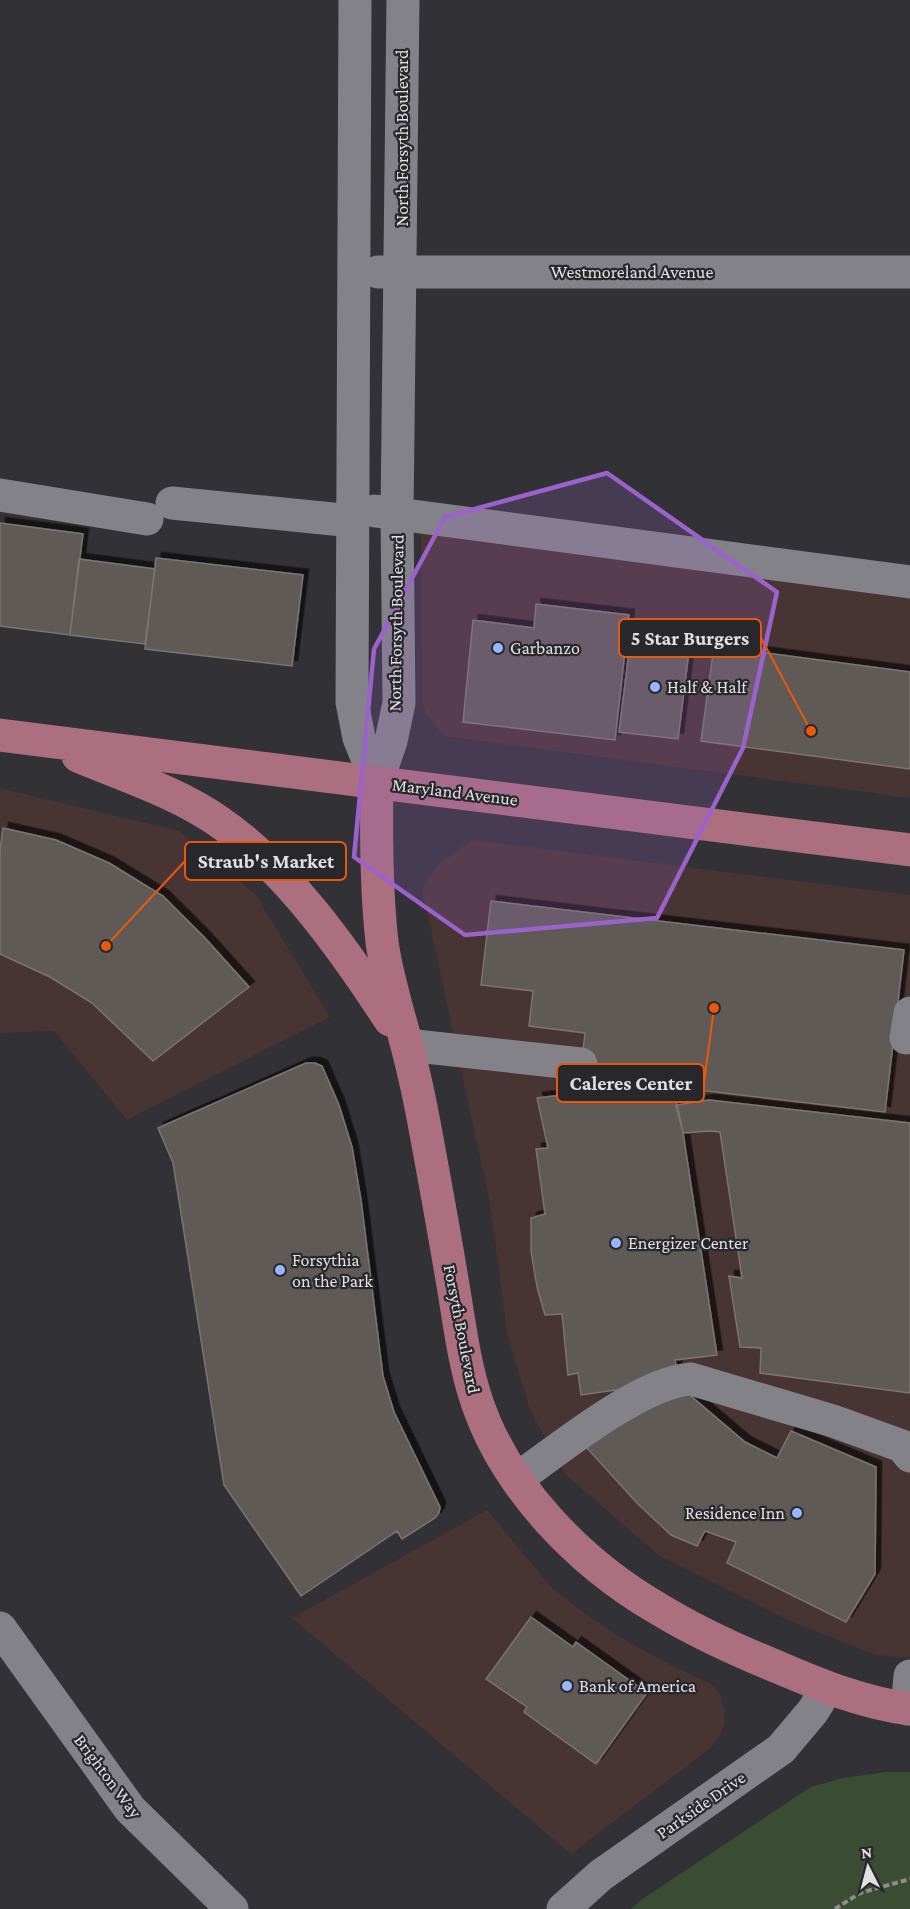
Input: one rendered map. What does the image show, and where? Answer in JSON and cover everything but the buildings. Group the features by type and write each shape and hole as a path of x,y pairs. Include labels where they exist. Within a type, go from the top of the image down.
{"main road":[{"name":"Maryland Avenue","path":"0,735 910,850"},
{"path":"37,740 178,798 219,822 260,855 297,894 337,944 369,986 407,1045"},
{"name":"Forsyth Boulevard","path":"377,782 377,881 382,943 430,1153 465,1352 477,1402 497,1448 533,1502 568,1540 615,1579 657,1608 741,1652 827,1688 864,1700 908,1709"}],"street":[{"path":"355,0 352,702 359,738 377,782"},
{"name":"North Forsyth Boulevard","path":"377,782 391,741 399,703 397,514 403,0"},
{"name":"Westmoreland Avenue","path":"354,272 910,272"},
{"path":"0,495 160,511 397,514 910,582"},
{"path":"407,1045 581,1064"},
{"path":"517,1479 645,1392 691,1379 833,1421 902,1446 910,1455"},
{"name":"Brighton Way","path":"0,1628 130,1809 232,1909"},
{"path":"908,1709 910,1676"},
{"name":"Parkside Drive","path":"563,1909 601,1875 781,1749 813,1711 827,1688"}],"path":[{"path":"835,1909 860,1893 910,1879"}],"highlighted area":[{"path":"607,473 777,592 743,748 657,918 465,935 354,857 374,649 445,517"}],"shaded area":[{"path":"421,534 910,597 910,798 444,736 426,714 422,702"},
{"path":"0,788 179,831 256,895 330,1017 127,1120 54,1031 0,1033"},
{"path":"472,840 910,895 910,1658 875,1655 790,1621 658,1555 564,1473 530,1410 507,1334 490,1203 422,889 436,867"},
{"path":"487,1510 550,1586 584,1613 623,1639 712,1684 720,1694 724,1709 725,1724 712,1747 571,1854 292,1618"}],"green space":[{"path":"887,1772 910,1772 910,1909 631,1909 641,1900 811,1787 843,1778"}],"place":[{"name":"Garbanzo","path":"498,648"},
{"name":"Half & Half","path":"655,687"},
{"name":"5 Star Burgers","path":"811,731"},
{"name":"Straub's Market","path":"106,946"},
{"name":"Caleres Center","path":"714,1008"},
{"name":"Energizer Center","path":"616,1243"},
{"name":"Forsythia on the Park","path":"280,1270"},
{"name":"Residence Inn","path":"797,1513"},
{"name":"Bank of America","path":"567,1686"}]}
